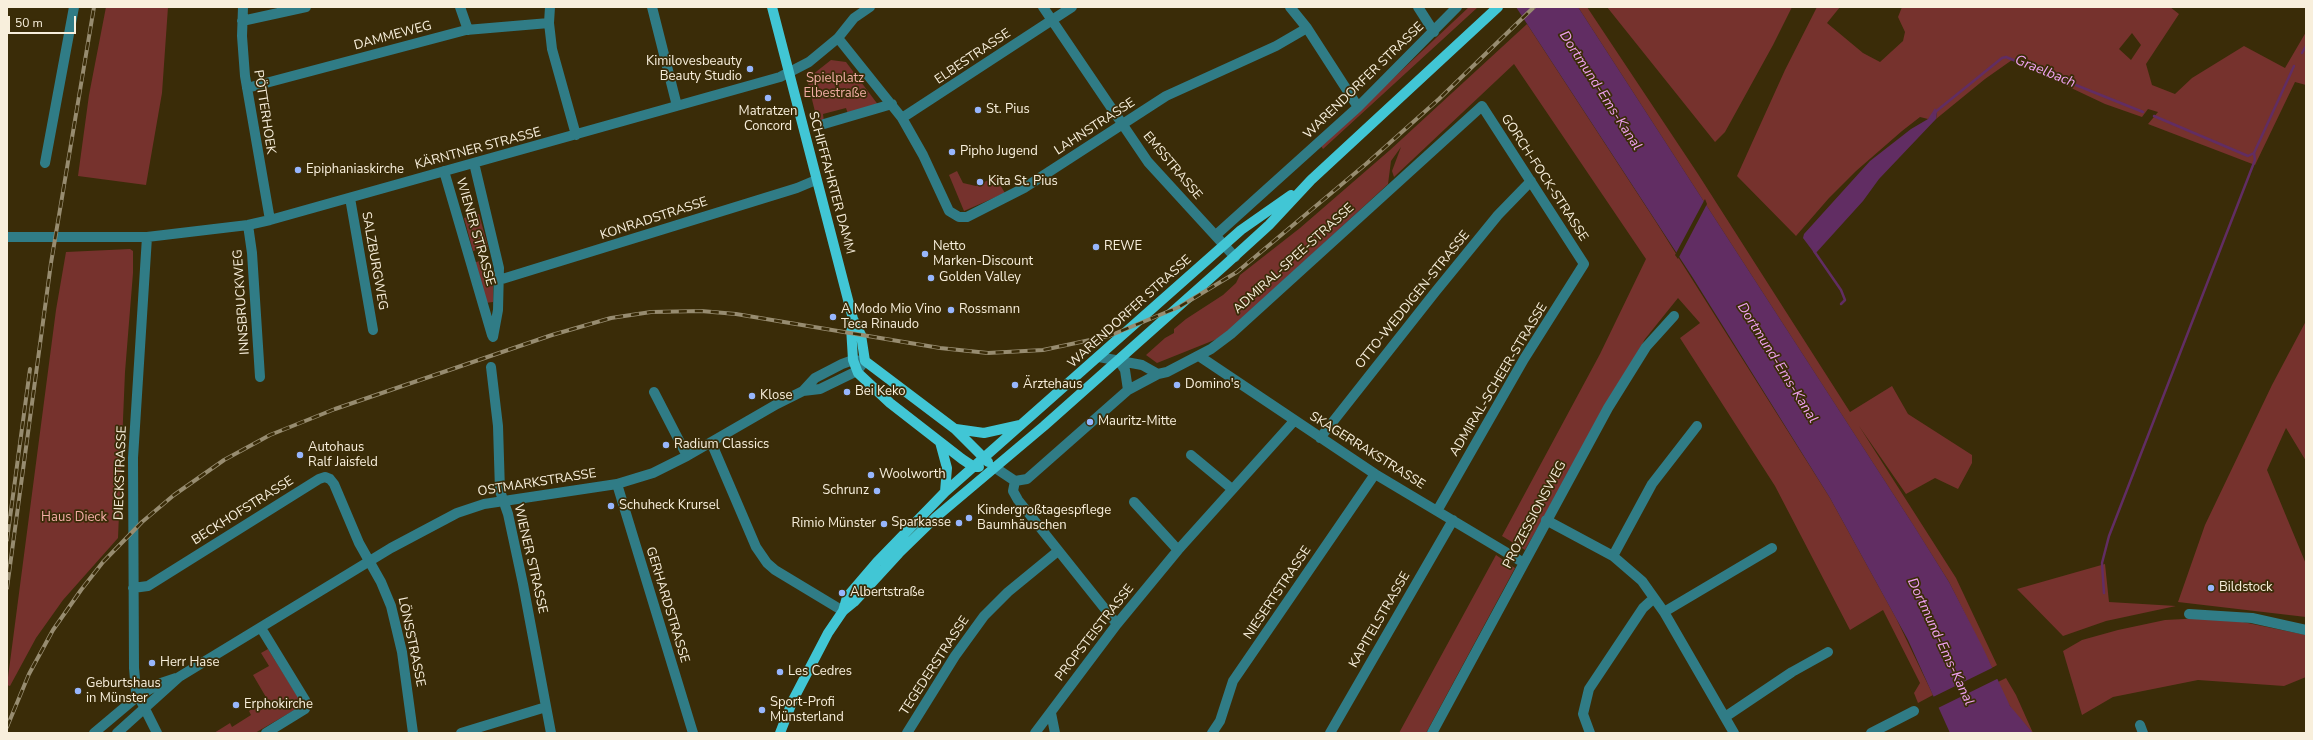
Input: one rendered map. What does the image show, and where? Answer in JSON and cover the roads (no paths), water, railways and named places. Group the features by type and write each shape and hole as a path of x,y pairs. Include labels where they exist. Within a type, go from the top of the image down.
{"main road":[{"name":"SCHIFFFAHRTER DAMM","path":"772,7 853,319 861,334 865,361"},
{"name":"WARENDORFER STRASSE","path":"843,611 936,517 1119,361 1235,257 1311,180 1498,7"},
{"name":"WARENDORFER STRASSE","path":"780,733 793,700 813,659 843,611 848,597 872,568 945,492 1241,230 1311,180"},
{"name":"SCHIFFFAHRTER DAMM","path":"853,319 851,327 853,360 857,371 890,403 974,467"},
{"path":"865,361 955,429 994,467"},
{"path":"955,429 984,433 1022,424"},
{"path":"940,442 946,468 945,492"},
{"path":"974,467 994,467"}],"street":[{"path":"45,163 74,7"},
{"name":"PÖTTERHOEK","path":"243,7 242,21 247,88 270,220"},
{"path":"242,21 306,7"},
{"path":"460,7 468,30"},
{"path":"550,7 549,23 552,49 576,135"},
{"path":"652,7 677,106"},
{"name":"KÄRNTNER STRASSE","path":"7,237 147,237 248,225 270,220 576,135 789,73 809,62 838,38 854,18 870,7"},
{"name":"EMSSTRASSE","path":"1042,7 1148,162 1235,257"},
{"name":"ELBESTRASSE","path":"902,118 1072,7"},
{"path":"1290,7 1307,28 1358,107"},
{"path":"1418,7 1434,32"},
{"name":"WARENDORFER STRASSE","path":"1216,235 1358,107 1458,7"},
{"name":"DAMMEWEG","path":"247,88 468,30 549,23"},
{"name":"LAHNSTRASSE","path":"902,118 926,161 949,211 959,217 976,213 1006,199 1122,126 1166,96 1276,46 1307,28"},
{"path":"838,38 902,118"},
{"path":"824,124 892,104"},
{"name":"GORCH-FOCK-STRASSE","path":"1482,106 1584,264"},
{"name":"ADMIRAL-SPEE-STRASSE","path":"1158,374 1167,372 1199,356 1231,334 1482,106"},
{"name":"WIENER STRASSE","path":"444,171 493,337 498,310 499,280 494,246 474,163"},
{"name":"KONRADSTRASSE","path":"499,280 797,188 816,180"},
{"name":"OTTO-WEDDIGEN-STRASSE","path":"1320,438 1436,291 1498,216 1530,181"},
{"name":"SALZBURGWEG","path":"350,198 373,330"},
{"name":"INNSBRUCKWEG","path":"248,225 252,253 260,377"},
{"name":"DIECKSTRASSE","path":"147,237 134,443 134,668 138,696 143,708 158,733"},
{"name":"ADMIRAL-SCHEER-STRASSE","path":"1437,511 1524,358 1584,264"},
{"name":"PROZESSIONSWEG","path":"1432,733 1546,520 1612,401 1646,347 1674,316"},
{"name":"SKAGERRAKSTRASSE","path":"1199,356 1375,474 1524,563"},
{"path":"1099,357 1142,365 1158,374"},
{"name":"OSTMARKSTRASSE","path":"117,733 143,708 180,677 369,561 457,513 480,504 616,484 653,473 687,456 803,391 815,378 853,360 865,361"},
{"name":"OSTMARKSTRASSE","path":"803,391 820,389 857,371 865,361"},
{"path":"1119,361 1125,370 1128,390"},
{"name":"WIENER STRASSE","path":"491,367 498,426 499,484 508,514 525,591 551,733"},
{"path":"994,467 1015,481 1027,479 1128,390 1158,374"},
{"path":"654,392 687,456"},
{"name":"PROPSTEISTRASSE","path":"1035,733 1117,624 1178,550 1294,421"},
{"path":"1613,556 1652,484 1697,426"},
{"path":"711,442 756,547 767,563 775,570 843,611"},
{"path":"1191,455 1232,489"},
{"name":"NIESERTSTRASSE","path":"1212,733 1220,721 1233,681 1375,474"},
{"name":"BECKHOFSTRASSE","path":"133,588 148,586 324,477 330,479 334,484 359,543 369,561"},
{"path":"1015,481 1013,491 1018,500 1117,624"},
{"name":"GERHARDSTRASSE","path":"616,484 692,733"},
{"path":"1134,502 1178,550"},
{"name":"KAPITELSTRASSE","path":"1330,733 1453,520"},
{"path":"1546,520 1613,556 1642,581 1664,612 1734,733"},
{"path":"1664,612 1772,548"},
{"name":"TEGEDERSTRASSE","path":"907,733 955,656 984,616 1008,592 1058,551"},
{"name":"LÖNSSTRASSE","path":"369,561 387,594 396,625 408,690 413,733"},
{"path":"1590,733 1583,714 1589,689 1643,608 1654,598"},
{"path":"2189,614 2252,618 2306,630"},
{"path":"261,628 305,700 306,706 305,709 266,733"},
{"path":"1725,717 1792,672 1828,652"},
{"name":"OSTMARKSTRASSE","path":"94,733 138,696 161,683 180,677"},
{"path":"461,733 546,708"},
{"path":"1871,733 1914,711"},
{"path":"1051,713 1055,733"}],"water":[{"name":"Dortmund-Ems-Kanal","path":"1516,7 1578,7 1914,526 1949,582 1983,648 2010,706 2033,733 1950,733 1908,640 1830,498 1693,278"},
{"path":"1935,108 1937,112 1936,119 1879,179 1863,201 1815,254 1803,238 1804,234 1870,161 1911,129 1928,119"}],"waterway":[{"name":"Graelbach","path":"2302,53 2306,46"},
{"name":"Graelbach","path":"1934,113 2002,58 2006,57 2143,112"},
{"name":"Graelbach","path":"2154,116 2248,156 2254,153 2294,66"},
{"path":"2104,593 2102,563 2109,536 2255,160 2254,153"},
{"path":"1814,251 1841,290 1845,300 1841,304"}],"railway":[{"path":"7,588 51,263 94,7"},
{"path":"7,727 29,674 53,630 103,562 142,522 174,495 224,460 270,435 335,409 552,335 611,318 651,312 701,311 736,314 940,348 988,353 1043,350 1109,336 1179,307 1237,272 1366,164 1439,99 1534,7"},
{"path":"7,540 30,369"}],"place":[{"name":"Kimilovesbeauty Beauty Studio","path":"750,69"},
{"name":"Matratzen Concord","path":"768,98"},
{"name":"St. Pius","path":"978,110"},
{"name":"Pipho Jugend","path":"952,152"},
{"name":"Epiphaniaskirche","path":"298,170"},
{"name":"Kita St. Pius","path":"980,182"},
{"name":"REWE","path":"1096,247"},
{"name":"Netto Marken-Discount","path":"925,254"},
{"name":"Golden Valley","path":"931,278"},
{"name":"Rossmann","path":"951,310"},
{"name":"A Modo Mio Vino Teca Rinaudo","path":"833,317"},
{"name":"Ärztehaus","path":"1015,385"},
{"name":"Domino's","path":"1177,385"},
{"name":"Bei Keko","path":"847,392"},
{"name":"Klose","path":"752,396"},
{"name":"Mauritz-Mitte","path":"1090,422"},
{"name":"Radium Classics","path":"666,445"},
{"name":"Autohaus Ralf Jaisfeld","path":"300,455"},
{"name":"Woolworth","path":"871,475"},
{"name":"Schrunz","path":"877,491"},
{"name":"Schuheck Krursel","path":"611,506"},
{"name":"Kindergroßtagespflege Baumhäuschen","path":"969,518"},
{"name":"Sparkasse","path":"959,523"},
{"name":"Rimio Münster","path":"884,524"},
{"name":"Bildstock","path":"2211,588"},
{"name":"Albertstraße","path":"842,593"},
{"name":"Herr Hase","path":"152,663"},
{"name":"Les Cedres","path":"780,672"},
{"name":"Geburtshaus in Münster","path":"78,691"},
{"name":"Erphokirche","path":"236,705"},
{"name":"Sport-Profi Münsterland","path":"762,710"}],"park label":[{"name":"Spielplatz Elbestraße","path":"835,86"},
{"name":"Haus Dieck","path":"74,518"}]}
